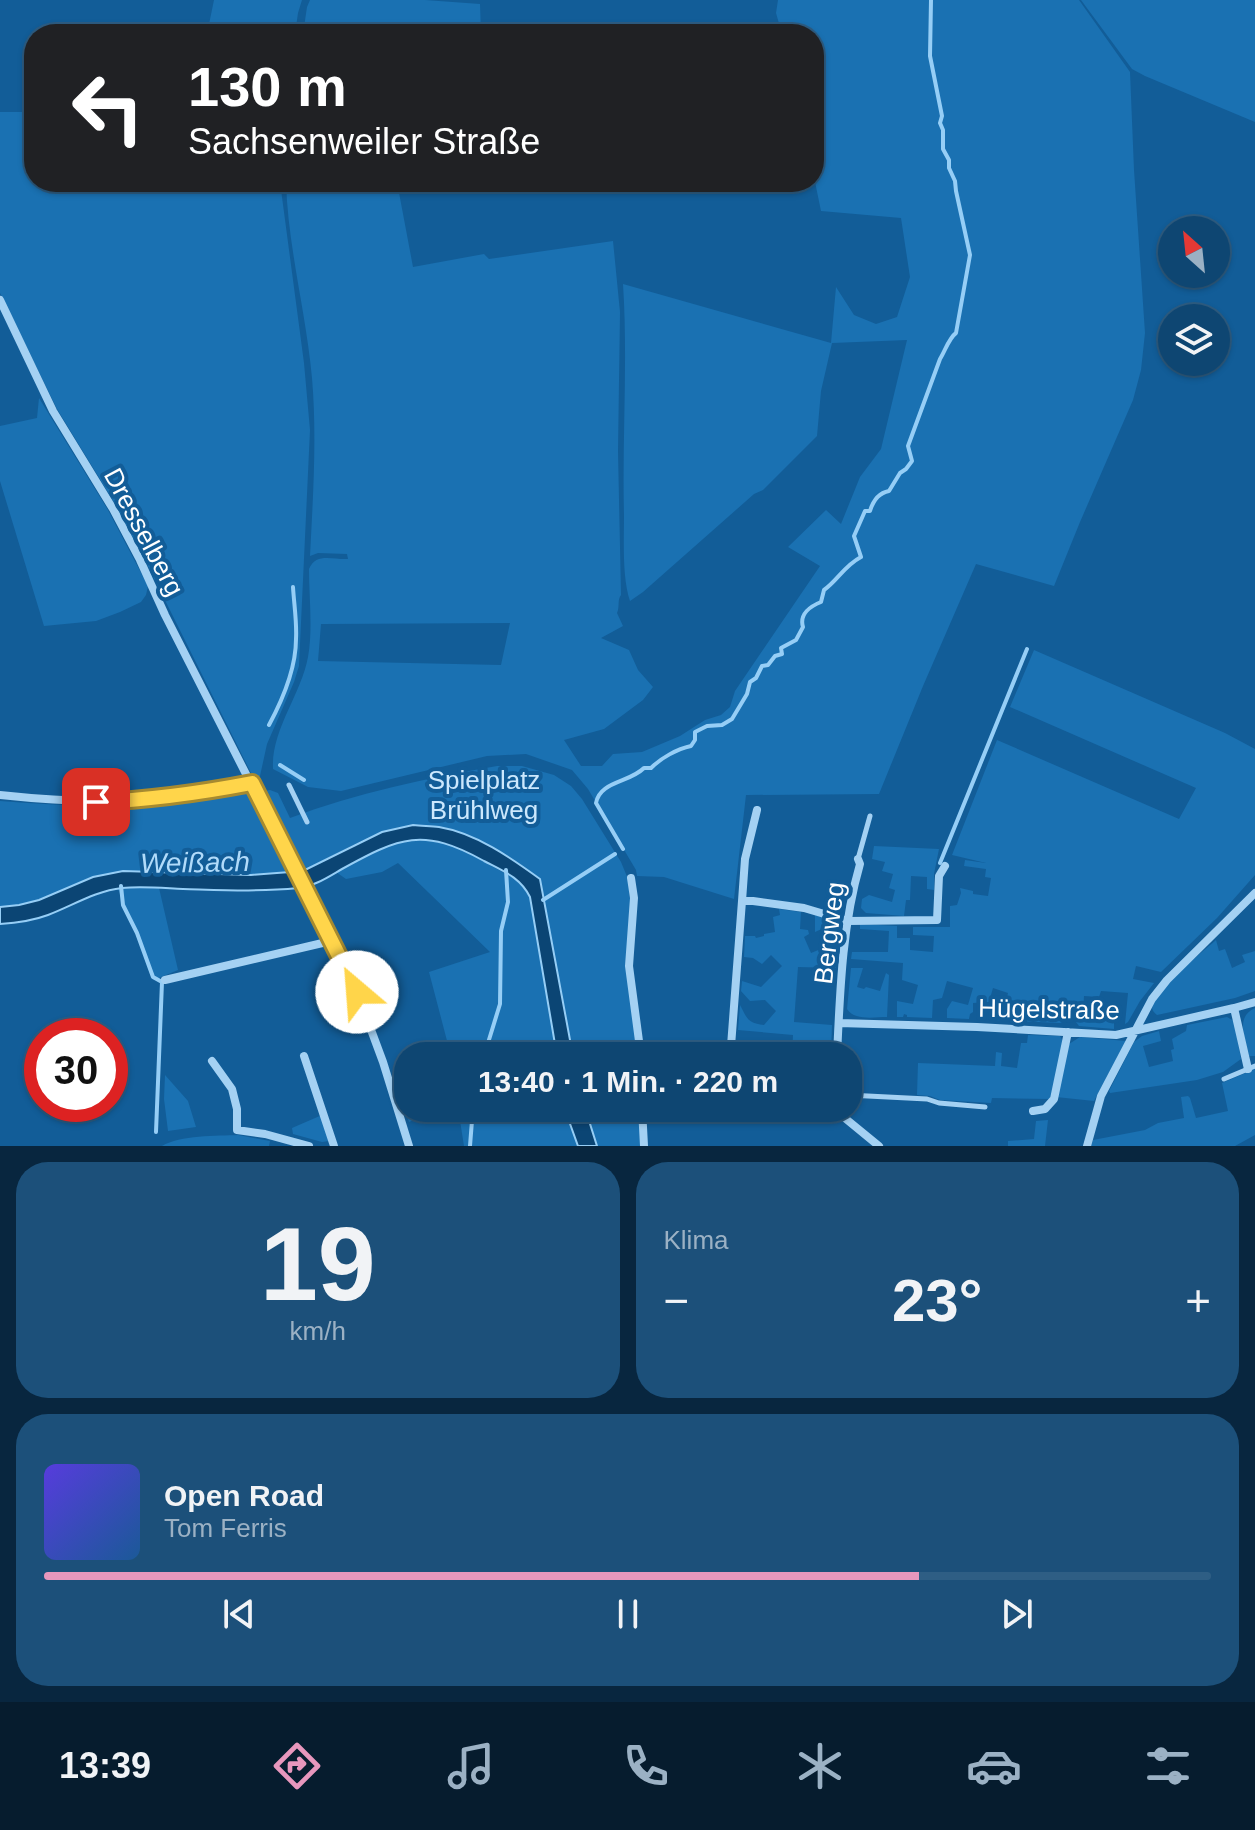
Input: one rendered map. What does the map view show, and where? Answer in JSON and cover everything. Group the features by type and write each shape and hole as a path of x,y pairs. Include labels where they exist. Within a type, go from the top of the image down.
{"street":[{"name":"Dresselberg","path":"0,300 53,411 140,560 357,992 409,1146"},
{"path":"0,795 53,801 139,800 252,783"},
{"path":"731,1042 745,859 757,810"},
{"name":"Bergweg","path":"838,1042 848,921 851,895 860,864 858,859"},
{"path":"742,901 804,908 848,921 937,920 939,876 945,866"},
{"path":"631,878 634,898 629,966 639,1042"},
{"path":"1087,1146 1101,1096 1152,999 1167,980 1255,893"},
{"path":"165,980 331,941"},
{"name":"Hügelstraße","path":"839,1023 1116,1035 1255,1002"},
{"path":"1234,1008 1251,1067"},
{"path":"1033,1111 1045,1109 1054,1099 1068,1032"},
{"path":"304,1056 334,1146"},
{"path":"212,1061 232,1089 237,1109 237,1130 309,1146"},
{"path":"643,1122 644,1146"},
{"path":"850,1122 879,1146"}],"lane":[{"path":"289,785 307,822"},
{"name":"Bergweg","path":"858,859 870,816"},
{"path":"1224,1079 1251,1067"},
{"path":"862,1096 927,1099 985,1107"}],"green space":[{"path":"214,0 302,0 296,24 209,24"},
{"path":"310,0 425,0 480,4 481,24 304,24"},
{"path":"778,0 1079,0 1130,72 1145,333 1141,370 1133,400 1054,586 976,564 879,794 746,795 734,899 664,877 637,876 588,789 572,770 526,754 487,756 341,791 308,787 273,769 281,726 308,657 311,625 309,569 316,560 348,559 347,554 318,553 310,556 313,400 287,192 399,192 413,267 484,254 489,259 613,241 620,312 618,451 621,595 617,613 623,626 601,638 629,650 638,670 653,687 643,700 604,729 564,740 581,766 602,766 613,754 642,752 680,736 705,720 721,715 730,707 735,691 820,566 788,547 826,510 841,524 860,477 881,449 907,340 832,343 821,391 817,436 763,490 754,494 630,601 624,559 623,284 831,343 836,287 854,315 876,324 897,317 910,277 901,218 821,211 817,192 824,192 824,24 779,24 776,13","holes":["510,623 501,665 318,661 321,624"]},
{"path":"1081,0 1255,0 1255,122 1132,69"},
{"path":"0,112 24,112 24,192 281,192 310,430 299,666 267,744 260,776 255,777 251,773 149,568 117,507 57,409 0,293"},
{"path":"39,398 108,510 148,586 141,602 96,621 44,626 0,481 0,426 37,418"},
{"path":"1034,650 1255,749 1255,875 1217,918 1161,972 1136,966 1133,979 1154,983 1128,1022 1125,1024 1128,993 1101,991 1099,997 1084,996 1083,1013 1114,1017 1114,1029 1079,1026 1076,1022 1077,1012 1065,1011 1064,1021 1060,1023 994,1020 995,1003 1005,1006 1008,993 993,988 989,1002 973,1003 969,1019 947,1018 947,1009 952,1001 968,1005 973,988 947,981 942,998 933,1000 932,1018 907,1017 904,1014 897,1017 897,1001 913,1004 918,985 902,980 903,963 851,959 852,952 888,952 889,931 860,929 860,924 897,926 897,938 910,938 910,950 933,952 934,936 913,935 913,927 950,927 950,906 957,905 960,888 988,896 991,878 985,877 986,869 964,866 965,860 986,863 952,855 997,740 1179,819 1196,788 1010,707"},
{"name":"Spielplatz Brühlweg","path":"497,766 522,766 554,775 571,786 582,799 621,862 628,879 636,1042 570,1042 540,878 465,835 423,826 402,827 381,833 303,871 263,791 278,793 290,818 392,787"},
{"path":"244,792 252,797 290,872 93,877 39,900 0,907 0,801 116,805 155,803"},
{"path":"435,840 445,843 524,884 530,897 555,1042 447,1042 429,972 490,952 398,863 382,872 346,879 336,872 382,847 401,841"},
{"path":"874,846 939,849 934,890 927,889 927,877 911,876 910,900 906,900 904,916 866,913 861,908 862,899 869,895 892,902 895,890 889,888 893,874 882,871 885,862 872,859"},
{"path":"159,888 178,970 154,980 118,889"},
{"path":"779,909 801,912 800,929 808,930 809,934 804,937 811,953 833,944 826,927 815,932 815,915 837,926 836,968 798,967 794,1022 832,1025 831,1042 793,1042 793,1035 738,1030 740,1005 748,1019 764,1025 776,1011 765,1000 750,1001 741,991 742,981 761,987 782,966 771,955 762,964 744,957 745,936 756,938 775,932 773,917 780,915"},
{"path":"1216,940 1219,951 1225,949 1232,968 1245,962 1242,955 1255,951 1255,991 1157,1015 1152,1006 1163,989"},
{"path":"851,968 863,968 857,987 864,989 880,991 886,973 889,975 887,1017 860,1017 847,1009"},
{"path":"1255,1008 1255,1056 1249,1056 1243,1022"},
{"path":"1227,1017 1234,1021 1241,1059 1223,1072 1197,1080 1110,1093 1134,1042 1142,1036 1159,1031 1161,1041 1143,1046 1149,1067 1173,1061 1172,1039 1186,1031 1187,1025"},
{"path":"1028,1035 1060,1036 1064,1043 1051,1099 992,1098 991,1103 940,1100 917,1095 918,1063 995,1066 996,1052 1002,1053 1001,1066 1017,1068 1021,1043 1027,1043"},
{"path":"1080,1037 1126,1041 1094,1101 1056,1097 1069,1044"},
{"path":"1255,1069 1255,1135 1235,1146 1091,1146 1093,1140 1145,1130 1158,1123 1184,1118 1181,1097 1190,1098 1196,1118 1228,1111 1222,1083"},
{"path":"165,1075 188,1101 196,1127 168,1131"},
{"path":"322,1115 329,1141 293,1134 292,1128"},
{"path":"1048,1120 1045,1146 1008,1146 1008,1141 1034,1139 1036,1121"},
{"path":"460,1122 569,1122 578,1146 464,1146"},
{"path":"589,1122 639,1122 642,1146 597,1146"},
{"path":"238,1135 270,1141 269,1146 162,1146 188,1138"}],"shaded area":[{"path":"413,825 453,830 505,855 540,879 570,1042 555,1042 530,897 526,890 504,872 444,843 412,840 396,843 304,887 255,890 122,888 93,895 42,917 0,924 0,907 39,900 93,877 123,871 251,875 303,871 382,832"},
{"path":"569,1122 589,1122 597,1146 578,1146"}],"waterway":[{"path":"623,849 596,803 603,790 691,746 695,732 732,719 747,694 750,682 762,666 768,665 775,656 782,654 781,648 796,640 807,611 821,602 824,590 861,557 854,536 865,511 870,511 876,498 889,491 912,461 908,446 940,359 956,333 970,255 955,181 943,149 942,116 930,56 931,0"},
{"path":"269,725 284,694 294,661 293,587"},
{"path":"940,863 1027,649"},
{"path":"280,765 304,780"},
{"path":"543,900 615,854"},
{"path":"488,1042 500,1004 501,931 508,902 506,870"},
{"path":"121,886 123,905 153,977 162,982 156,1132"},
{"path":"470,1146 472,1122"}],"route":[{"path":"96,802 181,796 252,783 357,992"}],"water label":[{"name":"Weißach","path":"195,862"}]}
